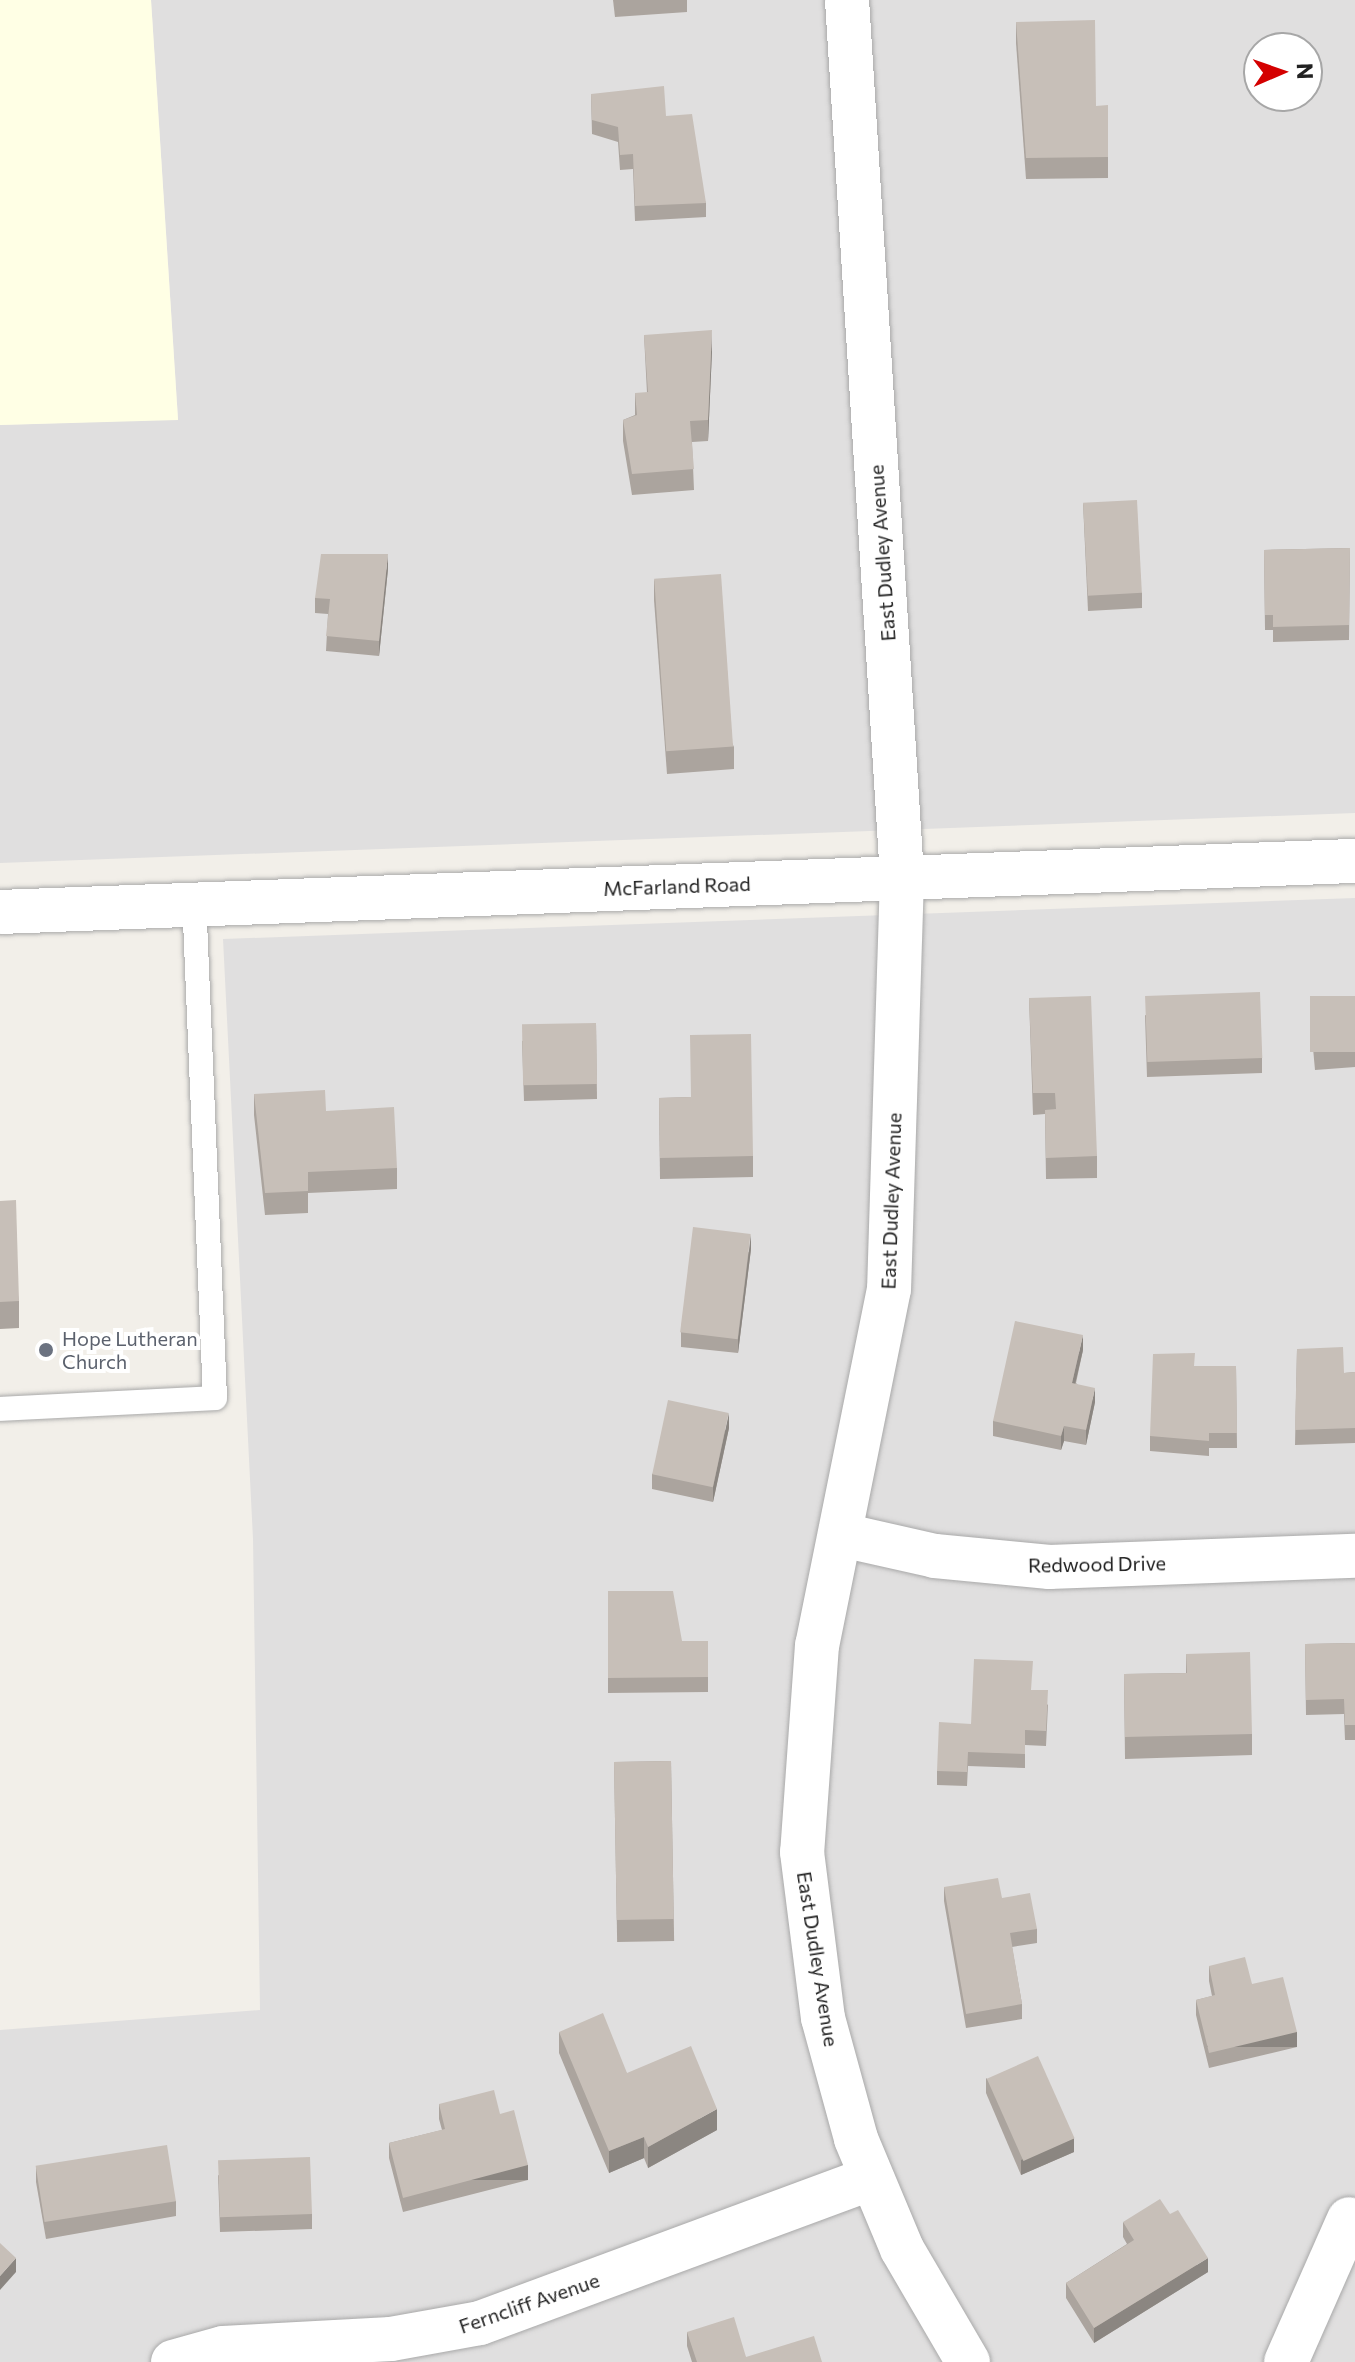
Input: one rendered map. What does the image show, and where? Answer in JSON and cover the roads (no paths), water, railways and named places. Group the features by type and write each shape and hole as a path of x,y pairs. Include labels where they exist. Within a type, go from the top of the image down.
{"street":[{"name":"East Dudley Avenue","path":"847,0 902,877 889,1289 806,1727 802,1852 823,2018 871,2178 968,2362"},
{"name":"McFarland Road","path":"0,912 1355,861"},
{"name":"Redwood Drive","path":"842,1535 935,1556 1049,1567 1355,1556"},
{"name":"Ferncliff Avenue","path":"173,2362 223,2348 391,2339 480,2323 871,2178"},
{"path":"1286,2362 1349,2219"}],"lane":[{"path":"0,1409 215,1398 194,905"}],"place":[{"name":"Hope Lutheran Church","path":"46,1350"}]}
